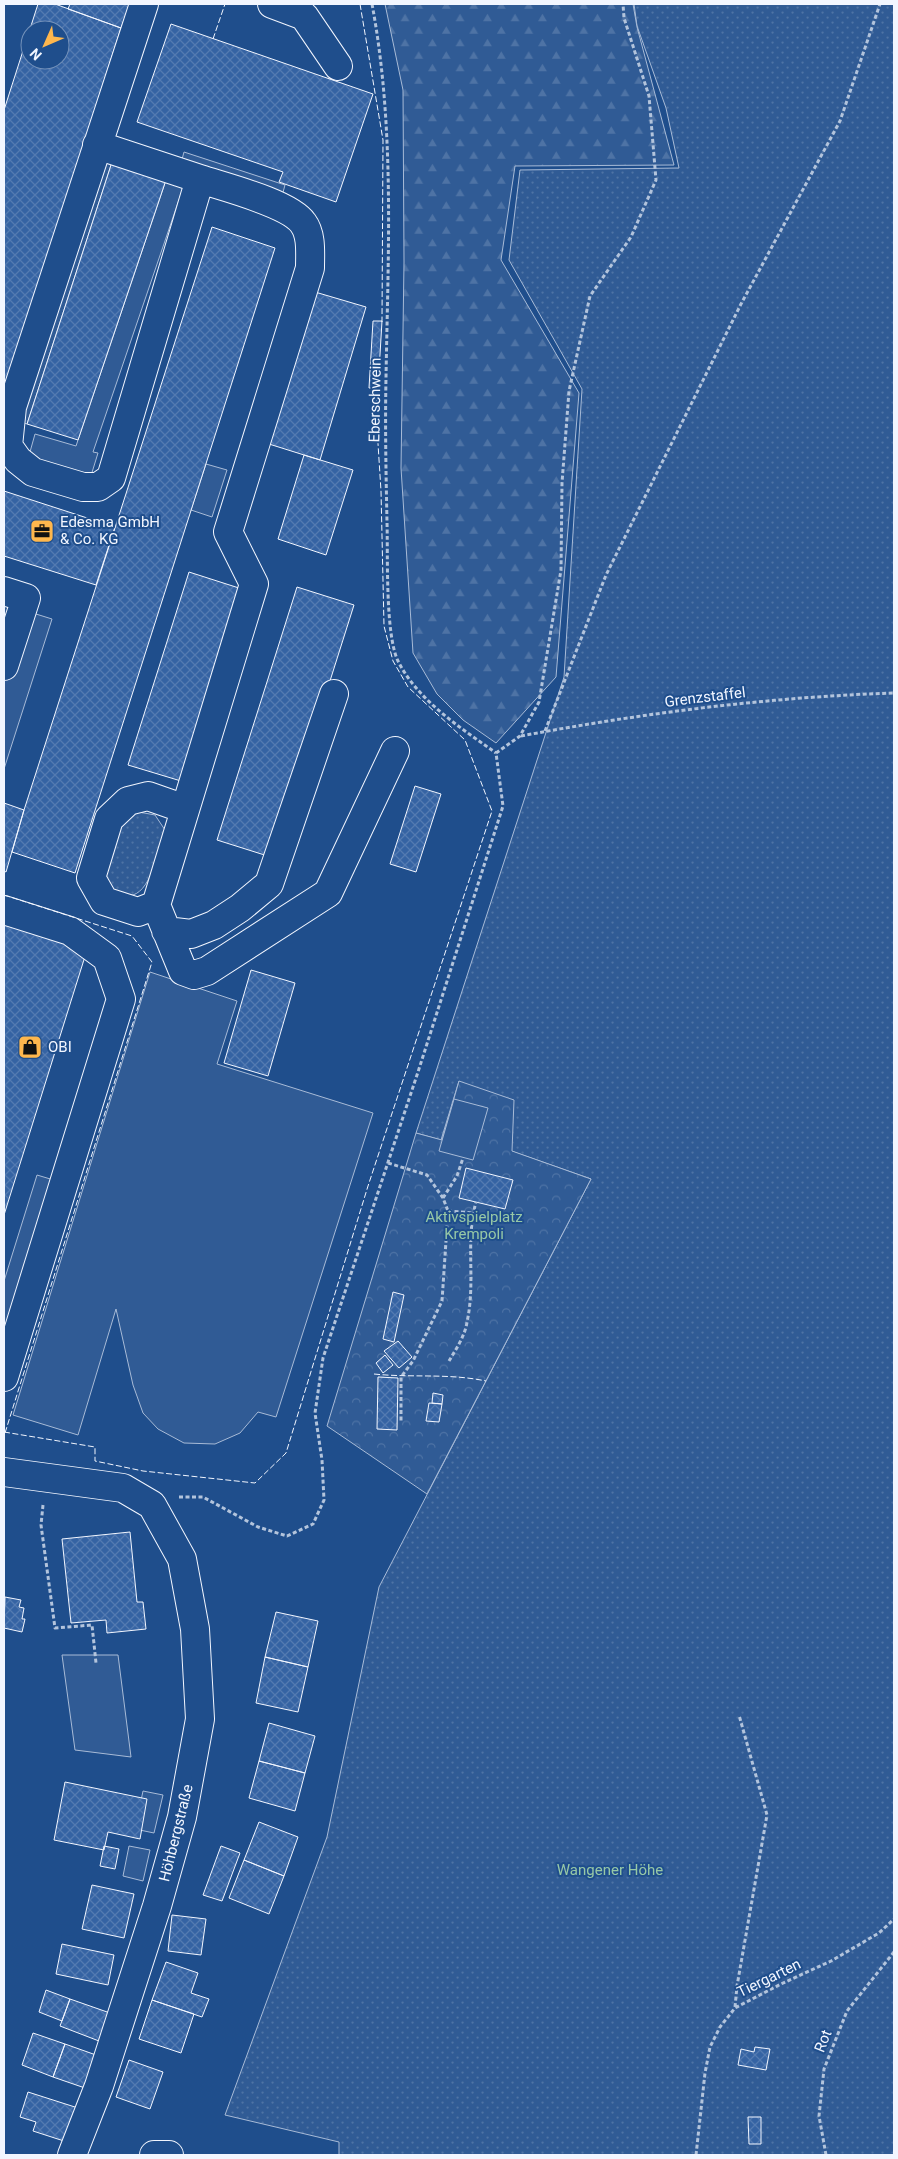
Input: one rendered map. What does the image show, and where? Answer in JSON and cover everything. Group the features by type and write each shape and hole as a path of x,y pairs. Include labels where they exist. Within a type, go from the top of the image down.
{"street":[{"path":"144,4 12,407 8,446 18,460 33,472 83,487 98,487 111,478 200,179"},
{"path":"272,4 304,16 338,66"},
{"path":"97,145 284,208 303,222 310,243 310,268 228,532 254,584 156,905 183,971 194,974 207,971 328,893 395,751"},
{"path":"4,591 26,598 4,666"},
{"path":"166,930 191,934 214,925 240,908 269,884 334,694"},
{"path":"156,905 138,912 104,901 91,878 109,819 128,801 148,796 186,809"},
{"path":"4,910 70,931 107,958 122,999 4,1377"},
{"path":"4,1472 123,1488 152,1505"},
{"name":"Höhbergstraße","path":"72,2155 99,2086 157,1906 182,1817 200,1719 195,1629 182,1559 152,1505"},
{"path":"154,2155 169,2155"}],"path":[{"name":"Eberschwein","path":"372,4 381,53 389,152 386,466 390,626 397,659 413,684 460,728 496,753"},
{"path":"152,1505 180,1497 203,1497 258,1527 288,1536 312,1524 324,1500 322,1460 315,1413 323,1358 503,806 496,753 520,736 538,702 561,570 562,483 569,391 590,296 631,237 656,180 649,96 624,18 623,4"},
{"path":"544,731 606,575 741,304 840,121 880,4"},
{"name":"Grenzstaffel","path":"520,736 615,718 794,698 894,693"},
{"path":"443,1198 457,1176 463,1158"},
{"path":"388,1163 427,1175 443,1198 448,1211 442,1301 413,1361 401,1377 401,1422"},
{"path":"449,1361 467,1323 471,1282 470,1243 476,1202"},
{"path":"448,1211 473,1213"},
{"path":"47,1478 41,1525 55,1628 92,1625 96,1663"},
{"path":"735,2008 737,1986 767,1815 739,1715"},
{"name":"Tiergarten","path":"696,2155 705,2073 710,2047 720,2027 735,2008 780,1984 831,1961 878,1933 894,1919"},
{"name":"Rot","path":"826,2155 819,2116 824,2069 847,2011 894,1952"}],"green space":[{"path":"385,4 633,4 637,27 674,165 515,166 501,260 579,393 556,677 496,743 463,720 437,694 413,653 401,468 404,262 403,90"},
{"name":"Wangener Höhe","path":"634,4 894,4 894,2155 339,2155 339,2142 225,2115 327,1837 379,1587 591,1179 511,1151 459,1081 441,1140 416,1133 564,677 582,389 509,260 520,170 679,168 666,108 637,26"},
{"path":"139,812 155,815 165,830 150,877 140,891 133,895 128,895 114,891 104,875 111,847 118,830 130,817"},
{"name":"Aktivspielplatz Krempoli","path":"459,1081 514,1100 512,1151 591,1179 427,1494 327,1426 416,1133 442,1140"}],"shaded area":[{"path":"184,152 285,185 282,196 181,163"},
{"path":"97,157 112,162 27,424 12,419"},
{"path":"166,180 184,185 93,452 98,453 90,479 28,459 35,434 76,446"},
{"path":"206,464 227,470 212,517 191,510"},
{"path":"4,604 52,619 4,769"},
{"path":"150,972 237,1001 217,1064 373,1113 276,1417 258,1412 240,1433 215,1444 184,1443 158,1429 143,1413 133,1385 116,1309 78,1435 13,1415"},
{"path":"454,1099 488,1108 473,1160 439,1151"},
{"path":"37,1175 57,1181 4,1349 4,1281"},
{"path":"62,1655 118,1655 131,1757 75,1750"},
{"path":"143,1791 163,1795 154,1833 135,1829"},
{"path":"129,1846 150,1850 143,1881 123,1876"}],"building":[{"path":"38,4 55,4 121,28 4,393 4,110 20,60 20,70 70,70 70,20 33,20"},
{"path":"70,4 130,4 121,28 68,9"},
{"path":"171,24 373,94 336,202 279,182 283,172 137,122"},
{"path":"112,162 166,180 78,440 27,424"},
{"path":"212,227 275,248 75,873 12,852"},
{"path":"315,292 366,307 320,460 269,444"},
{"path":"373,321 382,321 378,388 369,388"},
{"path":"304,455 353,470 326,555 278,539"},
{"path":"4,491 115,527 96,585 4,556"},
{"path":"189,572 242,589 181,781 128,765"},
{"path":"297,587 354,605 274,858 217,840"},
{"path":"415,786 441,794 416,872 390,864"},
{"path":"4,803 24,810 6,872 4,871"},
{"name":"OBI","path":"4,923 87,950 4,1215"},
{"path":"251,970 295,983 268,1076 224,1063"},
{"path":"466,1168 513,1180 505,1209 459,1198"},
{"path":"393,1292 404,1295 394,1342 383,1339"},
{"path":"398,1341 412,1357 399,1368 384,1351"},
{"path":"385,1355 393,1365 383,1373 376,1363"},
{"path":"378,1377 398,1378 397,1430 377,1429"},
{"path":"433,1393 443,1395 442,1404 432,1403"},
{"path":"429,1403 442,1404 439,1422 426,1421"},
{"path":"130,1532 137,1602 143,1602 146,1629 107,1633 106,1620 71,1623 62,1539"},
{"path":"5,1597 21,1600 19,1607 24,1608 22,1619 25,1619 22,1632 4,1628"},
{"path":"276,1612 318,1621 308,1667 265,1657"},
{"path":"265,1657 308,1667 298,1712 256,1703"},
{"path":"269,1723 315,1736 305,1773 259,1761"},
{"path":"259,1761 305,1773 295,1811 249,1798"},
{"path":"65,1782 147,1799 140,1839 108,1832 104,1850 54,1840"},
{"path":"259,1822 298,1837 284,1876 244,1860"},
{"path":"104,1846 119,1849 115,1869 100,1866"},
{"path":"221,1846 240,1853 222,1901 203,1895"},
{"path":"244,1860 284,1876 269,1914 229,1898"},
{"path":"92,1885 134,1894 124,1938 82,1929"},
{"path":"172,1915 206,1919 201,1955 168,1951"},
{"path":"62,1944 114,1955 108,1985 56,1974"},
{"path":"166,1962 198,1973 191,1993 209,1999 202,2017 152,2000"},
{"path":"46,1990 70,1999 62,2021 39,2012"},
{"path":"70,1999 110,2013 99,2041 60,2026"},
{"path":"152,2000 194,2014 181,2053 139,2039"},
{"path":"33,2033 65,2044 53,2077 22,2065"},
{"path":"65,2044 96,2055 85,2088 53,2077"},
{"path":"755,2047 770,2049 766,2070 738,2065 741,2049 754,2052"},
{"path":"129,2060 163,2072 150,2109 116,2097"},
{"path":"28,2092 78,2108 67,2142 33,2131 36,2122 20,2117"},
{"path":"748,2117 761,2117 761,2144 749,2144"}],"fence":[{"path":"213,39 225,4"},
{"path":"360,4 383,140 382,322"},
{"path":"4,1432 95,1447 95,1461 143,1471 255,1483 286,1453 368,1186 492,811 465,740 408,687 393,661 384,626 381,491 376,412 378,385"},
{"path":"4,895 132,936 152,962 5,1433"},
{"path":"374,1374 444,1376 486,1381"}],"place":[{"name":"Edesma GmbH & Co. KG","path":"42,531"},
{"name":"OBI","path":"30,1047"}]}
